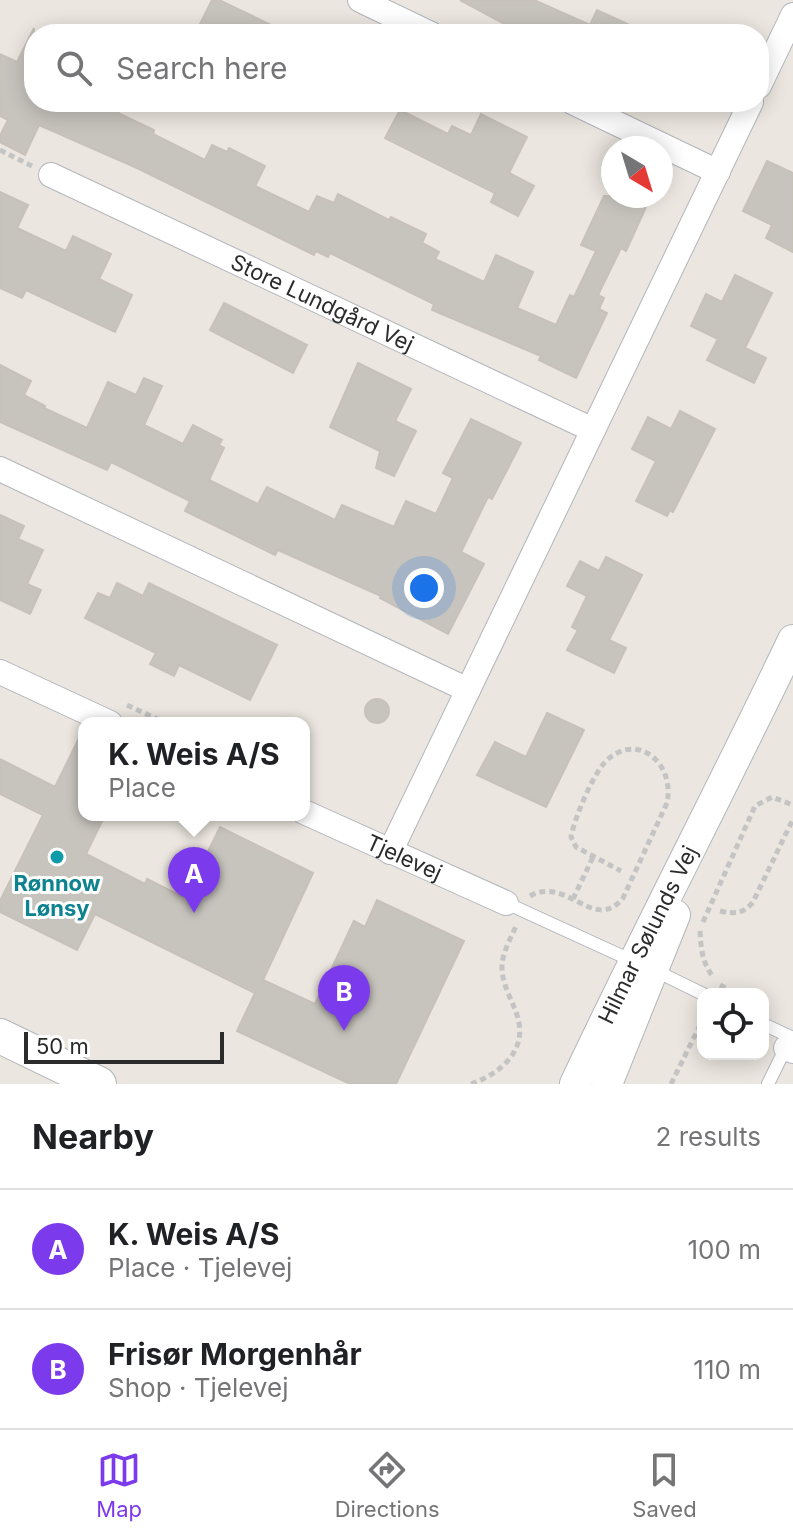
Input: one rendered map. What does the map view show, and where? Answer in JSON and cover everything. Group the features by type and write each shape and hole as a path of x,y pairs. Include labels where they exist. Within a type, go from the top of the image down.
{"main road":[{"path":"0,1036 99,1084"}],"street":[{"path":"360,0 410,24"},
{"path":"769,65 793,15"},
{"path":"593,112 718,172"},
{"path":"390,852 746,112"},
{"name":"Store Lundgård Vej","path":"51,175 593,430"},
{"path":"0,469 468,690"},
{"name":"Hilmar Sølunds Vej","path":"575,1084 644,966 793,640"},
{"path":"0,672 97,717"},
{"name":"Tjelevej","path":"310,815 514,907"},
{"name":"Hilmar Sølunds Vej","path":"607,1084 644,966"}],"lane":[{"path":"514,907 697,991"},
{"path":"768,1084 790,1049 791,1037 769,1027"}],"path":[{"path":"0,150 51,175"},
{"path":"471,1084 501,1070 514,1054 519,1035 519,1020 502,969 514,907 540,890 553,889 597,911 608,911 623,898 667,803 670,789 660,763 649,754 635,750 621,751 599,769 571,837 576,847 621,871"},
{"path":"726,988 707,969 701,952 700,930 755,806 772,797 793,805"},
{"path":"720,911 735,914 746,910 753,902 793,819"},
{"path":"573,899 593,857"},
{"path":"671,1084 697,1031"}],"building":[{"path":"212,0 219,0 269,24 200,24"},
{"path":"460,0 534,0 588,24 504,24"},
{"path":"597,10 627,24 590,24"},
{"path":"24,48 24,112 118,112 154,130 153,134 205,160 212,145 227,152 229,148 265,166 255,186 309,212 317,196 334,203 338,194 389,220 391,217 426,234 422,243 439,252 435,259 484,282 496,255 533,272 517,308 556,325 570,295 574,297 596,251 581,245 601,202 601,208 646,208 626,251 621,248 598,295 604,298 599,309 607,313 576,378 539,360 541,356 432,310 434,304 330,253 328,257 316,251 314,255 137,168 39,125 25,155 0,142 8,120 0,116 0,54 17,62"},
{"path":"399,112 448,134 452,126 471,135 481,114 527,137 509,173 534,186 518,216 491,202 495,193 385,138"},
{"path":"767,161 793,173 793,252 766,238 772,225 743,211"},
{"path":"0,192 28,205 17,228 66,251 73,236 111,254 99,279 132,295 115,332 26,290 22,298 0,288"},
{"path":"735,275 772,293 745,348 766,358 754,383 707,360 718,339 691,326 706,294 722,302"},
{"path":"224,303 307,345 293,373 210,330"},
{"path":"358,363 411,389 395,421 416,431 394,476 376,468 380,451 330,427"},
{"path":"0,365 31,381 24,395 87,428 108,382 136,395 144,378 162,386 144,425 183,444 193,425 222,440 219,445 224,448 209,480 258,504 267,487 335,520 342,505 394,527 406,501 436,514 453,478 443,473 471,419 521,443 492,499 488,497 461,552 484,564 448,634 381,596 278,550 275,555 185,511 190,501 111,462 107,470 0,422"},
{"path":"680,411 715,429 673,512 670,510 667,516 636,501 656,461 632,449 648,417 671,429"},
{"path":"0,515 24,526 18,539 43,550 27,584 41,590 30,614 0,600"},
{"path":"606,557 642,575 609,640 626,648 614,673 567,650 578,630 572,627 587,596 567,586 580,561 599,571"},
{"path":"117,583 143,596 149,583 277,645 250,700 179,665 174,676 150,664 156,653 85,618 98,593 110,598"},
{"path":"377,699 385,703 389,711 385,719 377,723 369,719 365,711 369,703"},
{"path":"547,713 584,730 546,807 477,775 495,742 526,757"},
{"path":"78,740 78,821 102,821 86,854 145,884 147,879 185,898 220,827 313,873 263,980 315,1004 354,921 365,927 377,900 464,941 396,1084 350,1084 237,1031 255,993 95,914 77,950 0,912 0,901 43,815 0,794 0,759 55,787"}],"place":[{"name":"Rønnow Lønsy","path":"57,857"},
{"name":"K. Weis A/S","path":"194,913"},
{"name":"Frisør Morgenhår","path":"344,1031"}]}
